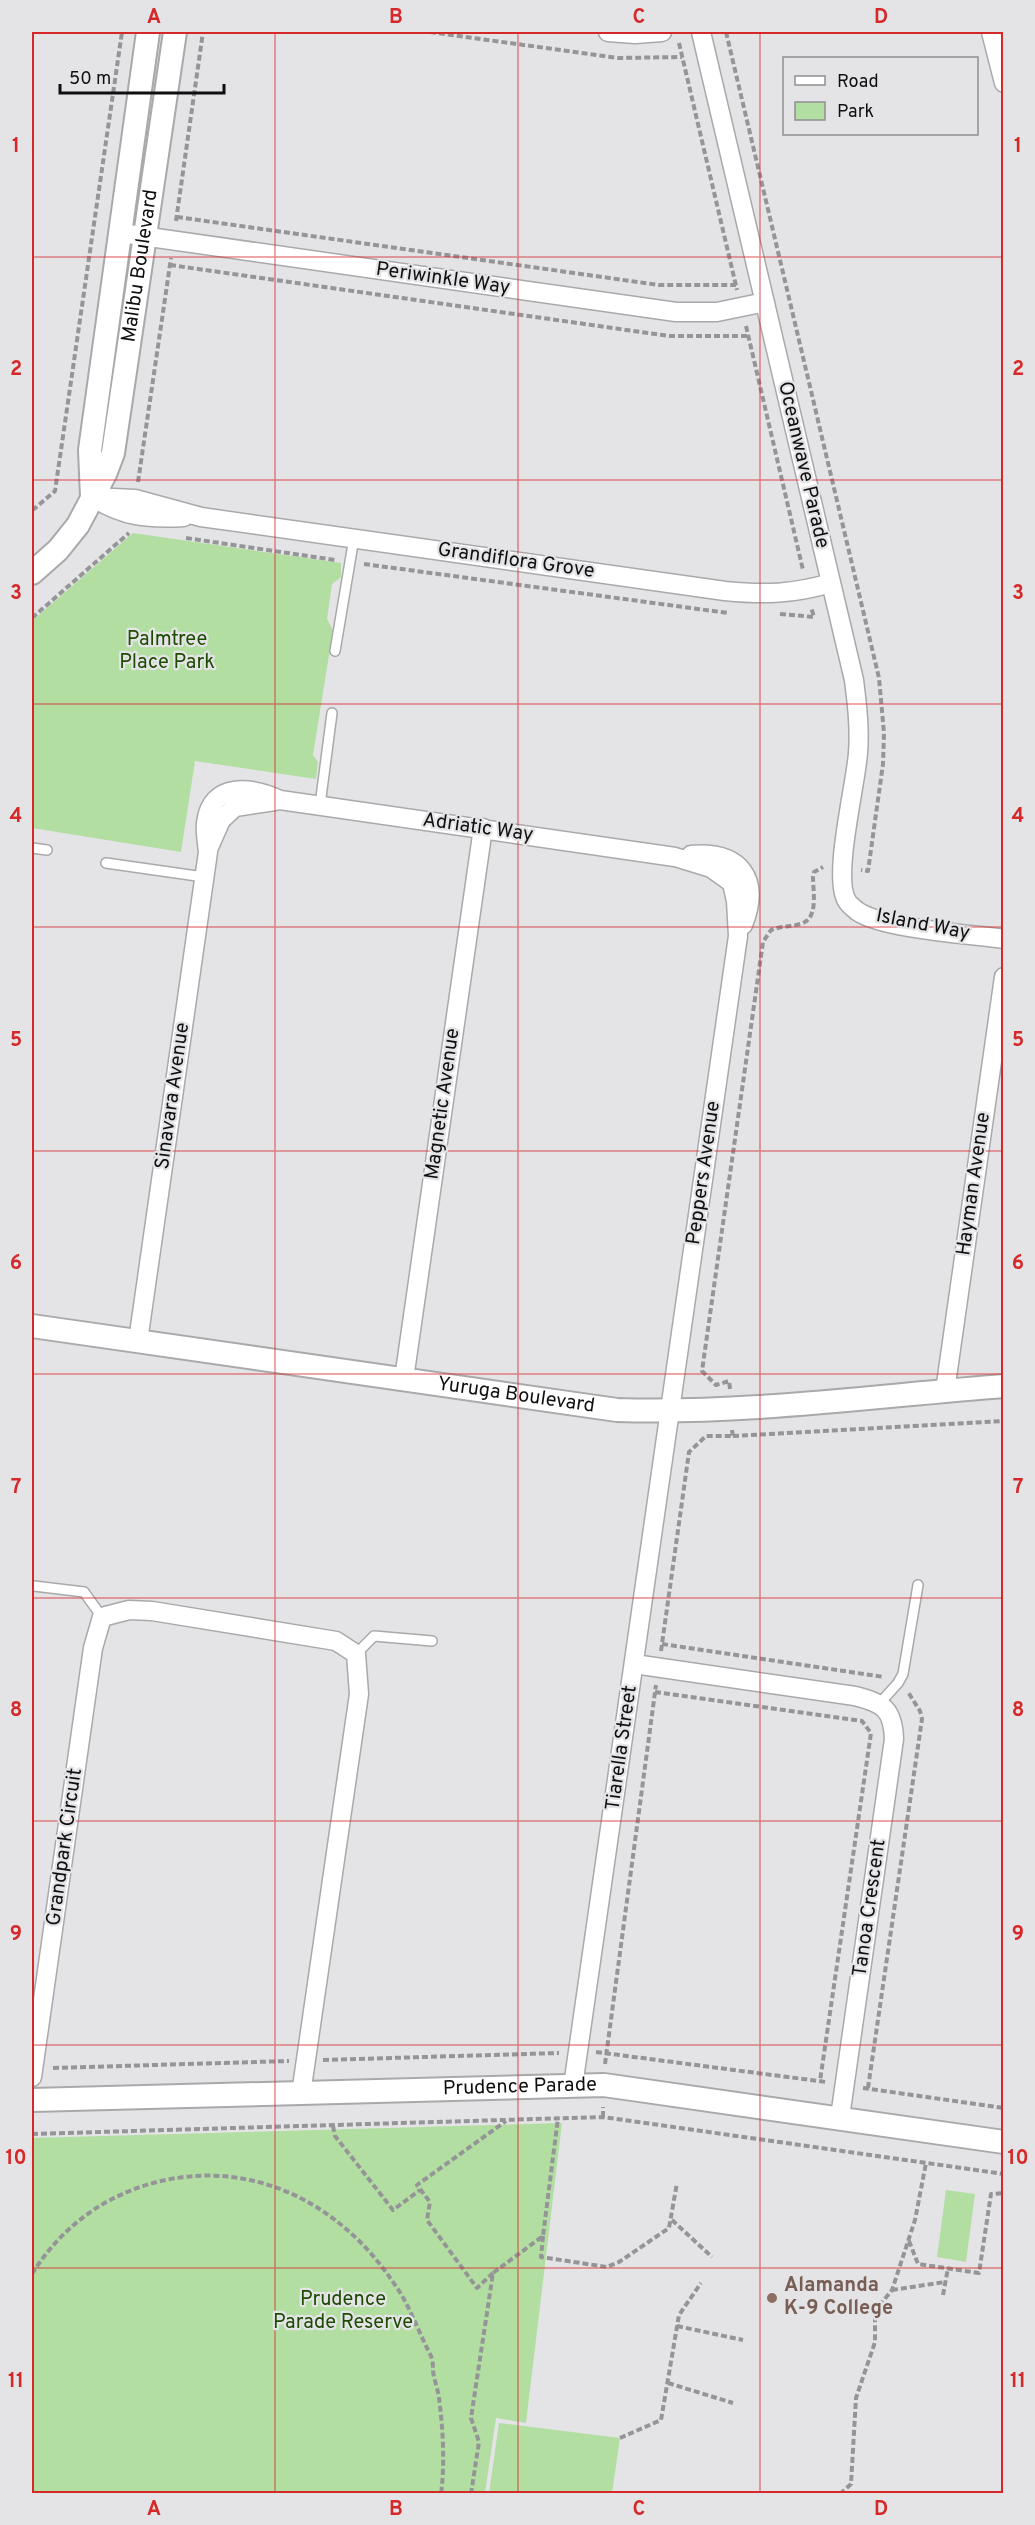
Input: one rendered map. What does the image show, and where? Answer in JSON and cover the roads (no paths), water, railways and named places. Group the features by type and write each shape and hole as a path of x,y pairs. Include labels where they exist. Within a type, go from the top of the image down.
{"street":[{"name":"Malibu Boulevard","path":"92,496 90,450 148,32"},
{"name":"Malibu Boulevard","path":"32,573 70,537 105,474 113,453 175,32"},
{"path":"608,32 670,36"},
{"name":"Oceanwave Parade","path":"701,32 854,680 859,733 856,775 842,868 843,888 847,902"},
{"path":"991,32 1004,83"},
{"name":"Periwinkle Way","path":"121,233 649,309 697,313 742,309 765,302"},
{"name":"Grandiflora Grove","path":"92,496 112,509 134,508 155,519 201,517 725,591 770,595 807,590 831,583"},
{"name":"Adriatic Way","path":"227,802 239,789 250,789 264,792 280,800 675,857 711,868 725,875 739,877"},
{"name":"Sinavara Avenue","path":"138,1341 208,852 205,826 207,816 227,802"},
{"name":"Magnetic Avenue","path":"404,1379 483,828"},
{"name":"Peppers Avenue","path":"671,1411 738,936 736,901 739,877"},
{"name":"Island Way","path":"847,902 858,912 895,924 1004,939"},
{"name":"Hayman Avenue","path":"945,1391 1004,977"},
{"name":"Yuruga Boulevard","path":"32,1326 599,1407 671,1411 731,1408 1004,1386"},
{"name":"Tiarella Street","path":"573,2086 671,1411"},
{"path":"102,1617 129,1610 152,1611 336,1641 356,1654 358,1694 301,2094"},
{"name":"Grandpark Circuit","path":"32,2078 93,1648 102,1617"},
{"path":"634,1664 855,1696 879,1704"},
{"name":"Tanoa Crescent","path":"840,2117 894,1739 889,1713 879,1704"},
{"name":"Prudence Parade","path":"32,2100 604,2085 1004,2142"}],"lane":[{"path":"336,651 354,538"},
{"path":"320,805 332,713"},
{"path":"32,848 47,850"},
{"path":"106,863 204,878"},
{"path":"879,1704 898,1683 906,1660 918,1585"},
{"path":"34,1586 84,1592 102,1617"},
{"path":"356,1654 374,1636 432,1641"}],"place":[{"name":"Alamanda K-9 College","path":"772,2298"}],"park label":[{"name":"Palmtree Place Park","path":"167,652"},
{"name":"Prudence Parade Reserve","path":"343,2312"}]}
